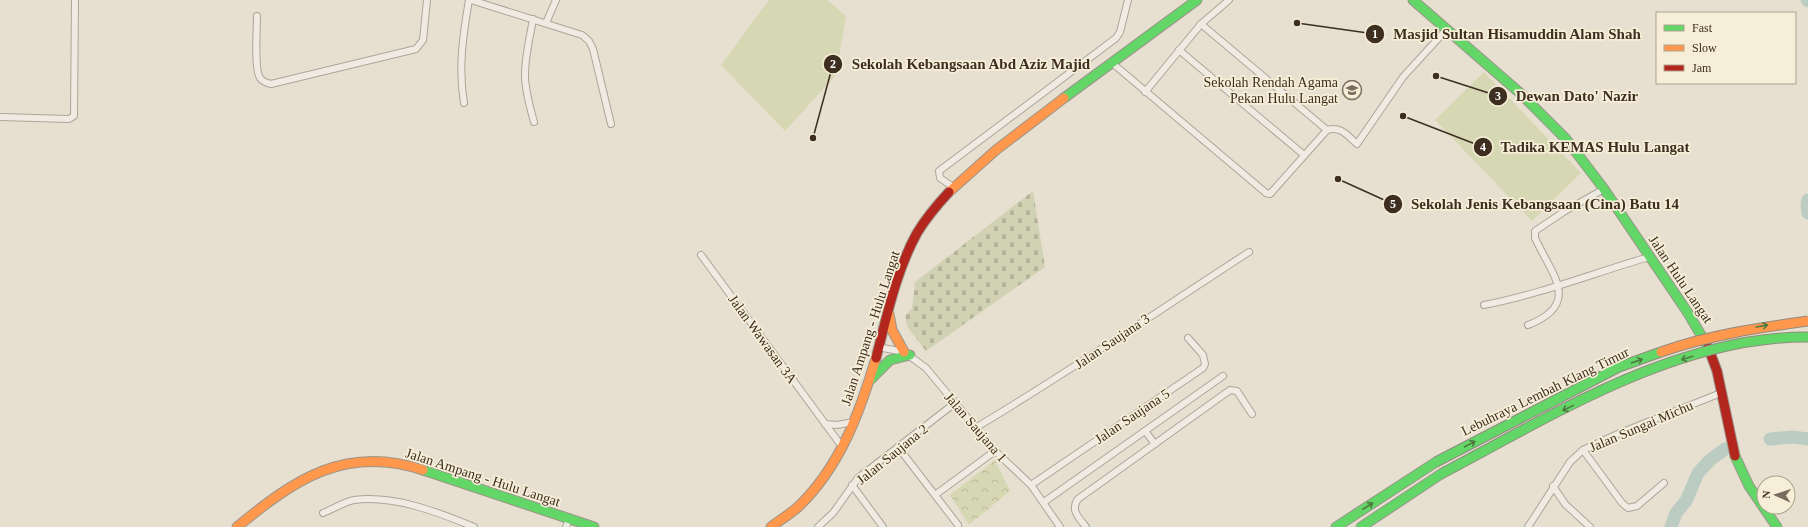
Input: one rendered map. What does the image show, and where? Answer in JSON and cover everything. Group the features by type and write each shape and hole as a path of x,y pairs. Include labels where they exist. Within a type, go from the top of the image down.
{"main road":[{"name":"Jalan Ampang - Hulu Langat","path":"771,527 785,519 812,494 827,475 843,448 867,385 897,282 919,231 940,202 953,187 1002,145 1111,62 1197,0"},
{"name":"Jalan Hulu Langat","path":"1413,0 1520,93 1561,134 1604,190 1688,313 1706,343 1717,371 1736,459 1749,486 1777,527"},
{"path":"867,385 877,371 890,360 907,353 892,330 889,311"},
{"name":"Lebuhraya Lembah Klang Timur","path":"1336,527 1436,462 1619,366 1684,344 1731,332 1771,325 1808,321"},
{"name":"Lebuhraya Lembah Klang Timur","path":"1361,527 1441,474 1552,416 1631,378 1687,358 1733,344 1773,338 1808,337"},
{"name":"Jalan Ampang - Hulu Langat","path":"237,527 286,487 306,475 335,466 375,461 411,466 568,523 594,527"}],"street":[{"path":"0,117 69,119 74,116 74,0"},
{"path":"257,16 257,68 259,77 264,82 271,84 416,49 422,40 426,0"},
{"path":"464,103 460,80 461,48 470,0 582,35 589,41 611,124"},
{"path":"546,23 556,0"},
{"path":"953,187 940,178 939,171 1116,38 1120,32 1128,0"},
{"path":"1145,92 1201,24 1229,0"},
{"path":"533,19 526,59 525,76 534,122"},
{"path":"1201,24 1327,130"},
{"path":"1111,62 1266,193 1273,193 1327,130 1342,130 1357,144 1403,77 1446,30"},
{"path":"1179,50 1304,155"},
{"path":"1528,326 1550,314 1557,305 1559,286 1535,238 1535,231 1565,211 1604,190"},
{"name":"Jalan Saujana 3","path":"975,428 1040,390 1131,328 1249,252"},
{"name":"Jalan Wawasan 3A","path":"701,255 843,448"},
{"path":"1484,305 1514,299 1559,286 1649,257"},
{"name":"Jalan Saujana 5","path":"1032,486 1203,368 1205,364 1203,355 1188,338"},
{"name":"Jalan Saujana 1","path":"878,347 907,353 926,368 995,452 1032,486 1060,527"},
{"name":"Jalan Saujana 5","path":"1044,502 1223,376"},
{"path":"1086,527 1074,510 1078,499 1230,390 1237,391 1252,414"},
{"name":"Jalan Sungai Michu","path":"1528,527 1553,486 1570,462 1583,450 1620,433 1721,393"},
{"name":"Jalan Saujana 2","path":"818,527 833,513 858,478 955,404"},
{"path":"825,424 837,425 854,422"},
{"path":"1145,431 1155,444"},
{"path":"898,447 958,525"},
{"path":"1583,450 1622,504 1628,508 1637,506 1664,483"},
{"path":"935,495 995,452"},
{"path":"852,485 883,527"},
{"path":"1553,486 1560,498 1590,527"},
{"path":"323,513 353,500 372,500 419,508 474,527"}],"green space":[{"path":"769,0 827,0 846,16 836,75 785,131 721,65"},
{"path":"1484,72 1581,173 1532,221 1435,120"},
{"path":"1033,191 1045,267 926,351 908,328 905,316 912,308 915,282"},
{"path":"995,460 1010,491 969,525 950,495"}],"waterway":[{"path":"1808,200 1808,213"},
{"path":"1770,439 1793,437 1808,439"},
{"path":"1671,527 1676,513 1686,501 1698,473 1710,460 1725,449"}],"traffic: fast":[{"path":"1064,98 1197,0"},
{"path":"1413,0 1520,93 1566,139 1604,189 1688,313 1708,347"},
{"path":"1441,474 1572,404 1664,364 1712,350 1760,340 1808,337"},
{"path":"1436,462 1619,367 1661,352"},
{"path":"871,379 890,360 910,355"},
{"path":"1735,456 1749,486 1777,527"},
{"path":"1336,527 1436,462"},
{"path":"423,470 594,527"},
{"path":"1361,527 1441,474"}],"traffic: slow":[{"path":"949,192 996,150 1064,98"},
{"path":"889,314 892,330 904,352"},
{"path":"1661,352 1697,341 1752,329 1808,321"},
{"path":"771,527 798,507 813,491 837,457 847,438 863,398 876,358"},
{"path":"237,527 258,510 300,481 322,471 345,464 369,461 395,463 423,470"}],"traffic: jam":[{"path":"876,358 903,263 917,233 924,222 949,192"},
{"path":"1708,347 1717,371 1735,456"}],"place":[{"name":"Masjid Sultan Hisamuddin Alam Shah","path":"1297,23"},
{"name":"Dewan Dato' Nazir","path":"1436,76"},
{"name":"Sekolah Rendah Agama Pekan Hulu Langat","path":"1352,90"},
{"name":"Tadika KEMAS Hulu Langat","path":"1403,116"},
{"name":"Sekolah Kebangsaan Abd Aziz Majid","path":"813,138"},
{"name":"Sekolah Jenis Kebangsaan (Cina) Batu 14","path":"1338,179"}]}
